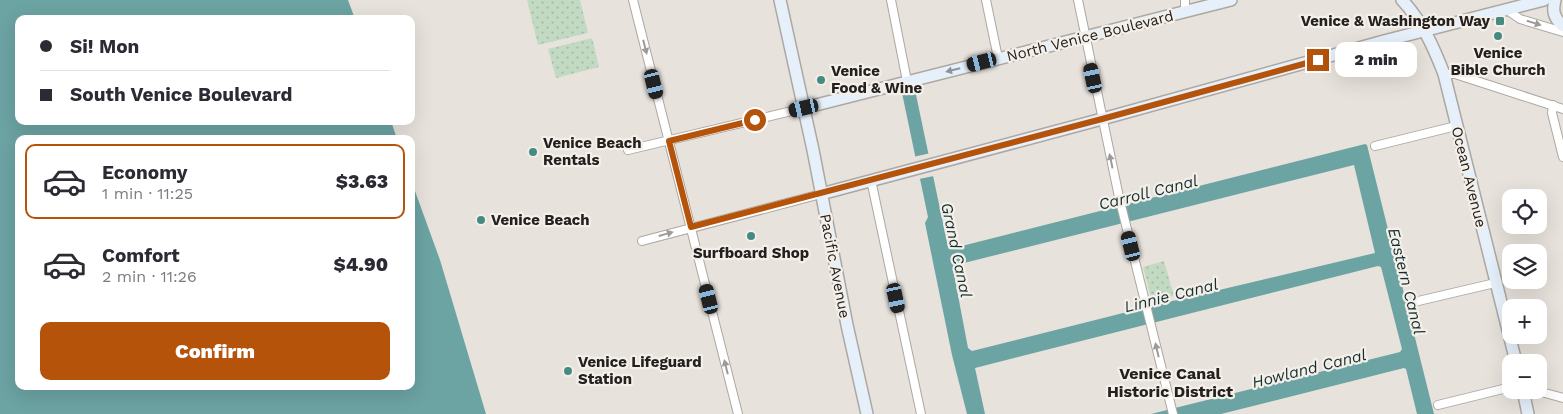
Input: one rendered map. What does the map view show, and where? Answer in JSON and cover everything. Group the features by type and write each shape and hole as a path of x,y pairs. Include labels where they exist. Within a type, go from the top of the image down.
{"main road":[{"name":"Pacific Avenue","path":"780,0 804,108 848,333 867,414"},
{"name":"North Venice Boulevard","path":"804,108 1185,12 1201,4 1232,0"},
{"name":"Ocean Avenue","path":"1402,0 1424,31 1444,74 1514,354"},
{"path":"821,194 1384,41 1544,0"},
{"path":"1556,0 1554,13 1557,20 1563,26"},
{"path":"1525,399 1528,414"}],"street":[{"path":"633,0 738,414"},
{"path":"891,0 907,82"},
{"path":"986,0 998,58"},
{"path":"1078,0 1120,203 1172,410"},
{"path":"1185,0 1185,12"},
{"path":"1507,10 1520,19 1563,32"},
{"path":"1444,74 1455,74 1563,109"},
{"path":"1553,105 1552,113 1563,157"},
{"name":"North Venice Boulevard","path":"628,150 804,108"},
{"path":"1375,146 1456,126"},
{"path":"871,180 921,414"},
{"path":"642,241 821,194"},
{"path":"1414,302 1495,282"},
{"path":"1438,405 1502,388"},
{"path":"1547,394 1563,398"}],"green space":[{"path":"527,0 580,0 588,33 538,45"},
{"path":"592,38 599,67 556,78 548,49"},
{"path":"1164,261 1174,296 1152,301 1143,267"}],"water":[{"path":"0,0 348,0 354,15 15,15 15,125 392,125 396,135 15,135 15,390 415,390 415,191 440,260 486,414 0,414"},
{"name":"Grand Canal","path":"915,90 948,247 950,249 1367,145 1434,414 1417,414 1406,369 1404,368 1221,414 1151,414 1400,352 1402,349 1381,267 1378,266 975,368 985,414 967,414 952,355 925,223 928,217 902,93","holes":["1354,165 1375,253 972,351 968,348 953,269 956,265"]}],"pier":[{"path":"931,153 941,204 934,176 919,179 925,206 923,206 913,157"}],"place":[{"name":"Venice & Washington Way","path":"1500,21"},
{"name":"Venice Bible Church","path":"1498,36"},
{"name":"Venice Food & Wine","path":"821,80"},
{"name":"Venice Beach Rentals","path":"533,152"},
{"name":"Venice Beach","path":"481,220"},
{"name":"Surfboard Shop","path":"751,236"},
{"name":"Venice Lifeguard Station","path":"568,371"}],"district":[{"name":"Venice Canal Historic District","path":"1170,382"}],"route":[{"path":"755,120 669,141 691,227 1318,60"}],"water label":[{"name":"Carroll Canal","path":"1148,192"},
{"name":"Eastern Canal","path":"1407,281"},
{"name":"Linnie Canal","path":"1171,295"},
{"name":"Howland Canal","path":"1309,368"}]}
